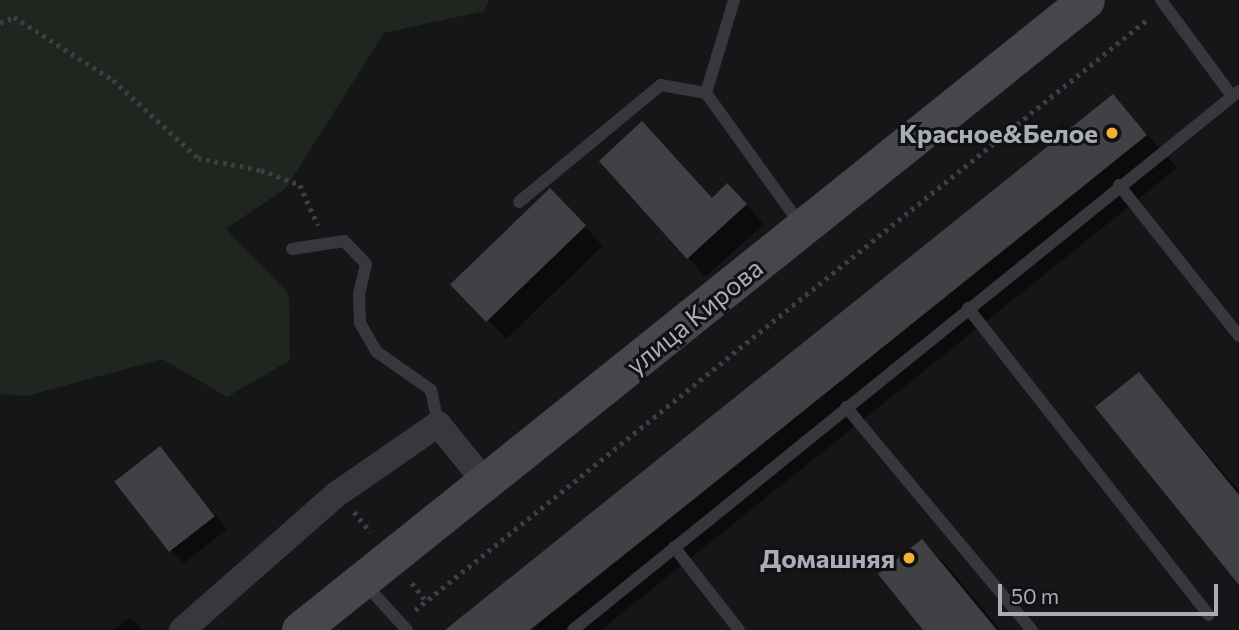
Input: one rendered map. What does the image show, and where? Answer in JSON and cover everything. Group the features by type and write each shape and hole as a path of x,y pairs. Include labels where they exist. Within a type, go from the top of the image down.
{"street":[{"name":"улица Кирова","path":"300,630 1086,0"},
{"path":"181,630 337,494 438,424 486,483"}],"lane":[{"path":"706,93 734,0"},
{"path":"573,630 1119,185 1236,94 1163,2"},
{"path":"519,202 661,85 706,93 803,228"},
{"path":"1119,185 1239,336"},
{"path":"292,249 324,240 344,241 366,264 359,295 360,323 377,352 430,390 438,424"},
{"path":"968,308 1209,615"},
{"path":"846,407 1032,630"},
{"path":"674,547 739,630"},
{"path":"362,580 404,626"}],"path":[{"path":"404,626 1163,2"},
{"path":"0,23 14,17 113,80 198,158 261,170 300,185 324,240"}],"shaded area":[{"path":"0,0 489,0 484,11 384,33 286,188 226,229 289,294 290,360 227,397 162,359 27,396 0,394"}],"building":[{"path":"1113,94 1147,135 689,503 530,630 445,630"},
{"path":"642,121 712,198 727,183 747,204 687,259 599,161"},
{"path":"550,188 586,225 486,322 450,285"},
{"path":"1139,372 1239,495 1239,585 1095,407"},
{"path":"160,446 215,516 169,552 114,482"},
{"path":"922,539 997,630 923,630 878,574"}],"place":[{"name":"Красное&Белое","path":"1112,133"},
{"name":"Домашняя","path":"909,558"}]}
